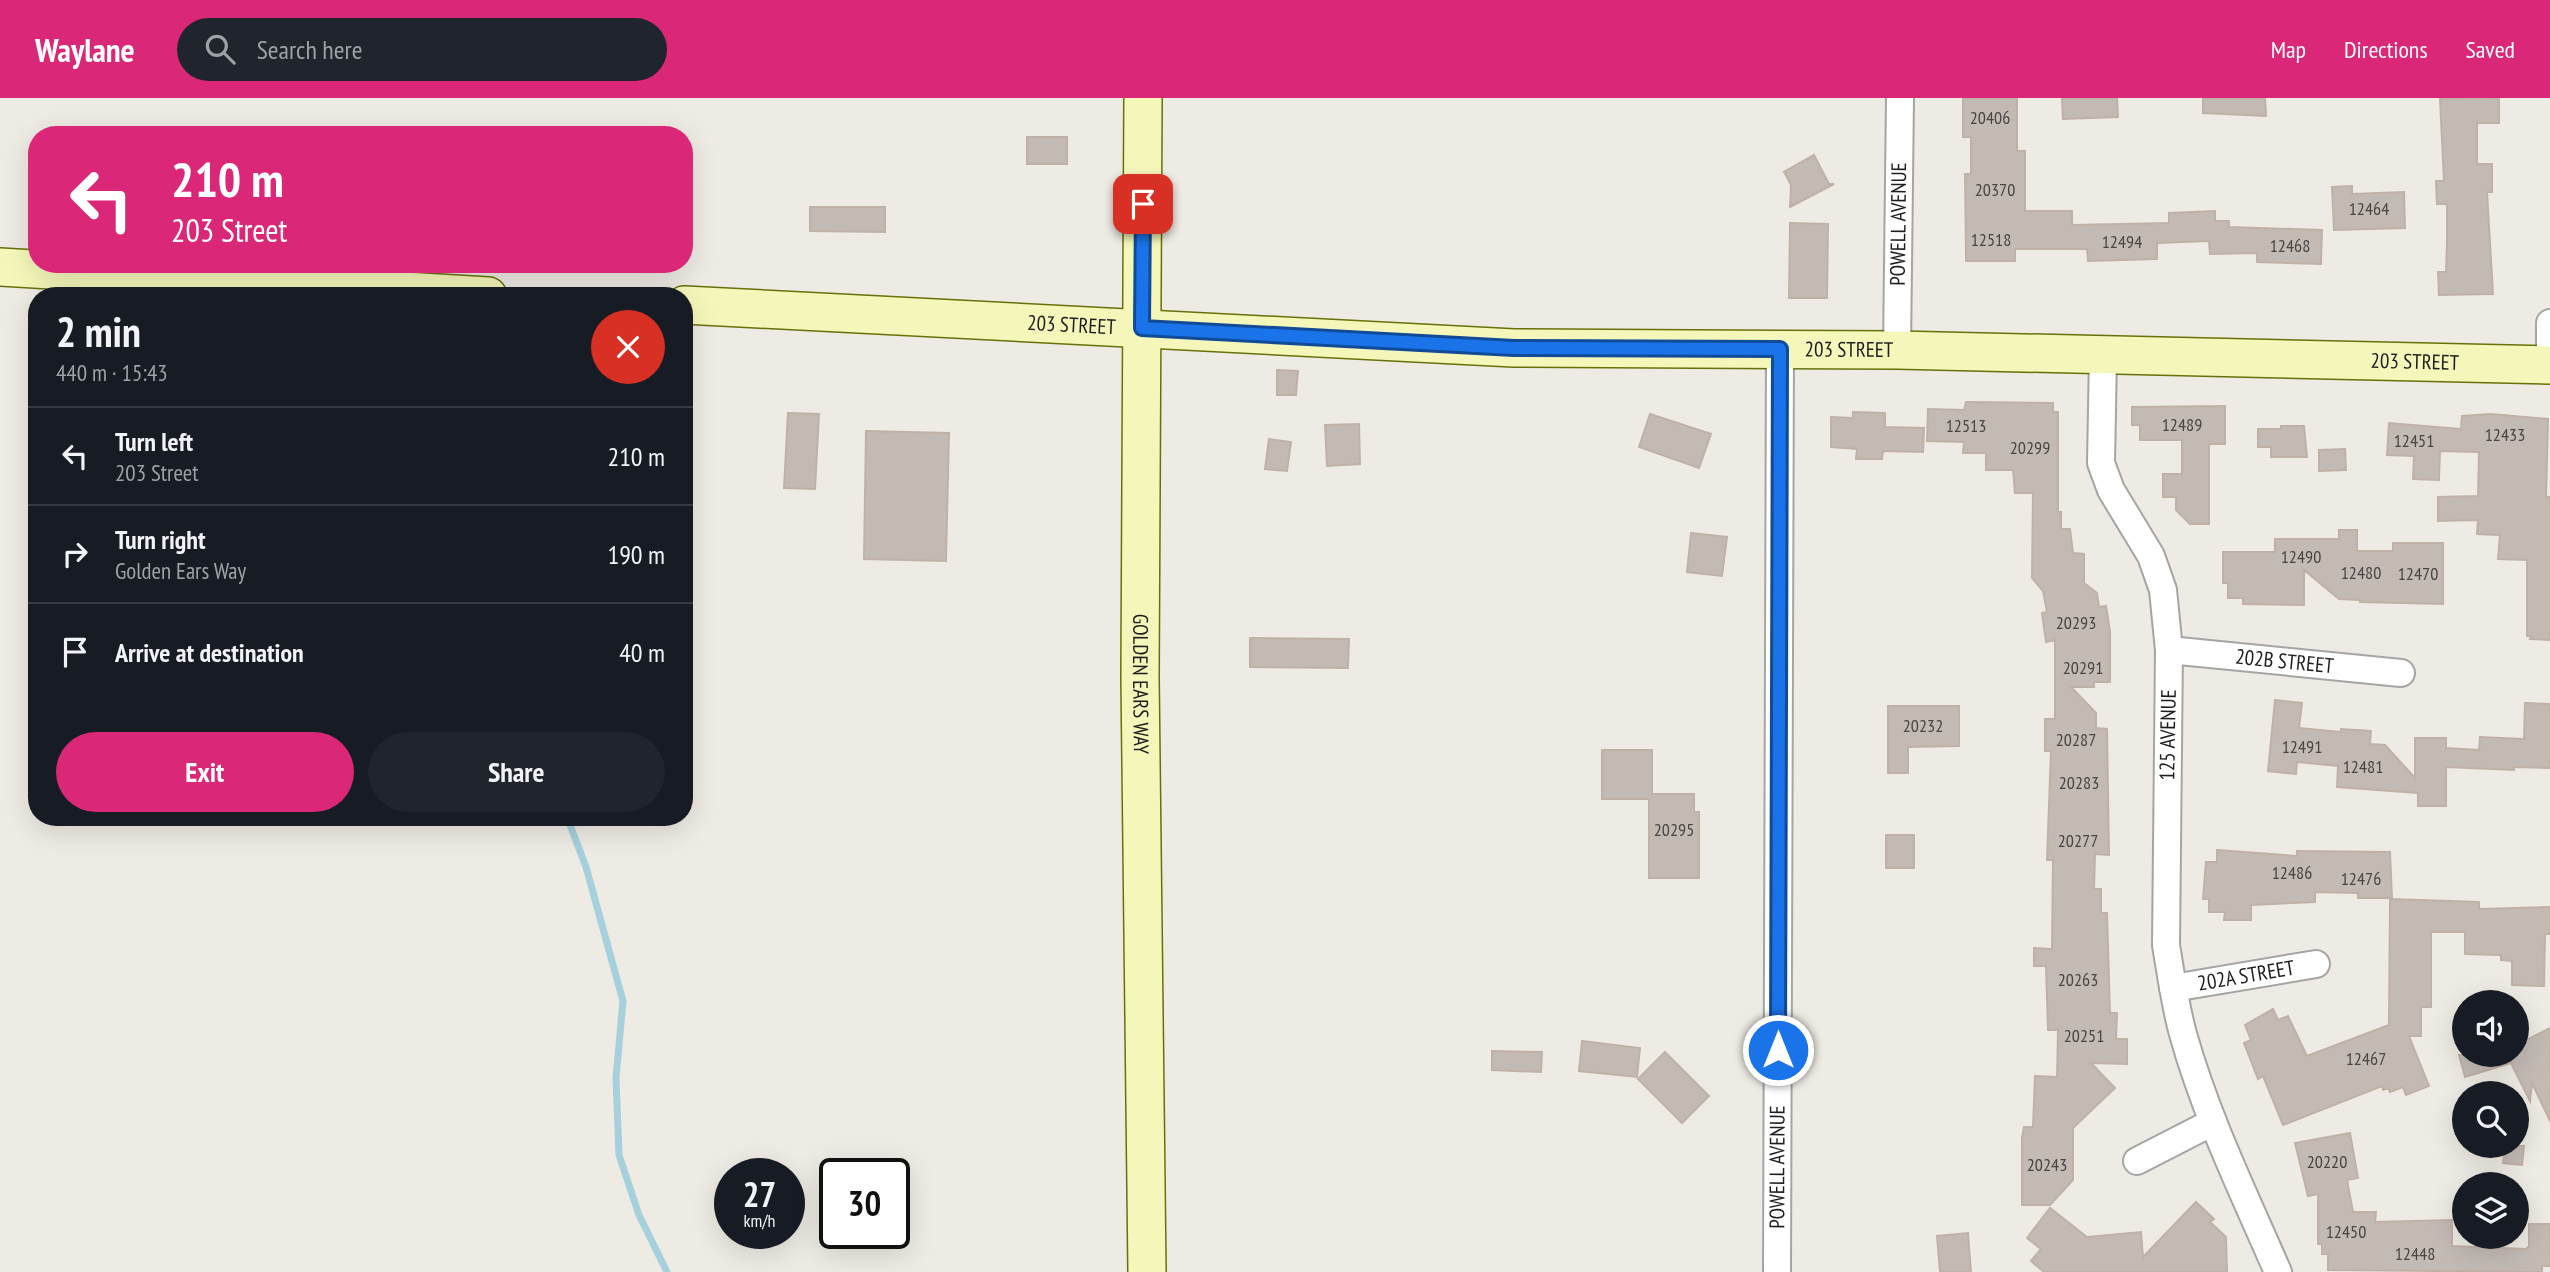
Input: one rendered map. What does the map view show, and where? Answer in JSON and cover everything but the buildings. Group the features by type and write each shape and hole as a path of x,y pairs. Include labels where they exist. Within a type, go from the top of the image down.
{"main road":[{"name":"GOLDEN EARS WAY","path":"1143,98 1140,677 1147,1272"},
{"path":"0,267 28,269"},
{"path":"101,273 337,287"},
{"name":"203 STREET","path":"693,305 1514,348 1780,349 2550,365"}],"street":[{"name":"POWELL AVENUE","path":"1897,351 1900,98"},
{"path":"2550,323 2550,365"},
{"name":"POWELL AVENUE","path":"1777,1272 1780,349"},
{"name":"125 AVENUE","path":"2103,355 2101,463 2111,490 2151,556 2163,590 2169,650 2166,945 2173,988 2183,1033 2213,1122 2278,1272"},
{"name":"202B STREET","path":"2169,650 2401,673"},
{"name":"202A STREET","path":"2173,988 2316,964"},
{"path":"2137,1161 2213,1122"}],"waterway":[{"path":"570,826 586,867 623,1001 616,1078 619,1155 639,1215 667,1272"}],"route":[{"path":"1143,204 1142,328 1514,348 1780,349 1778,1050"}]}
